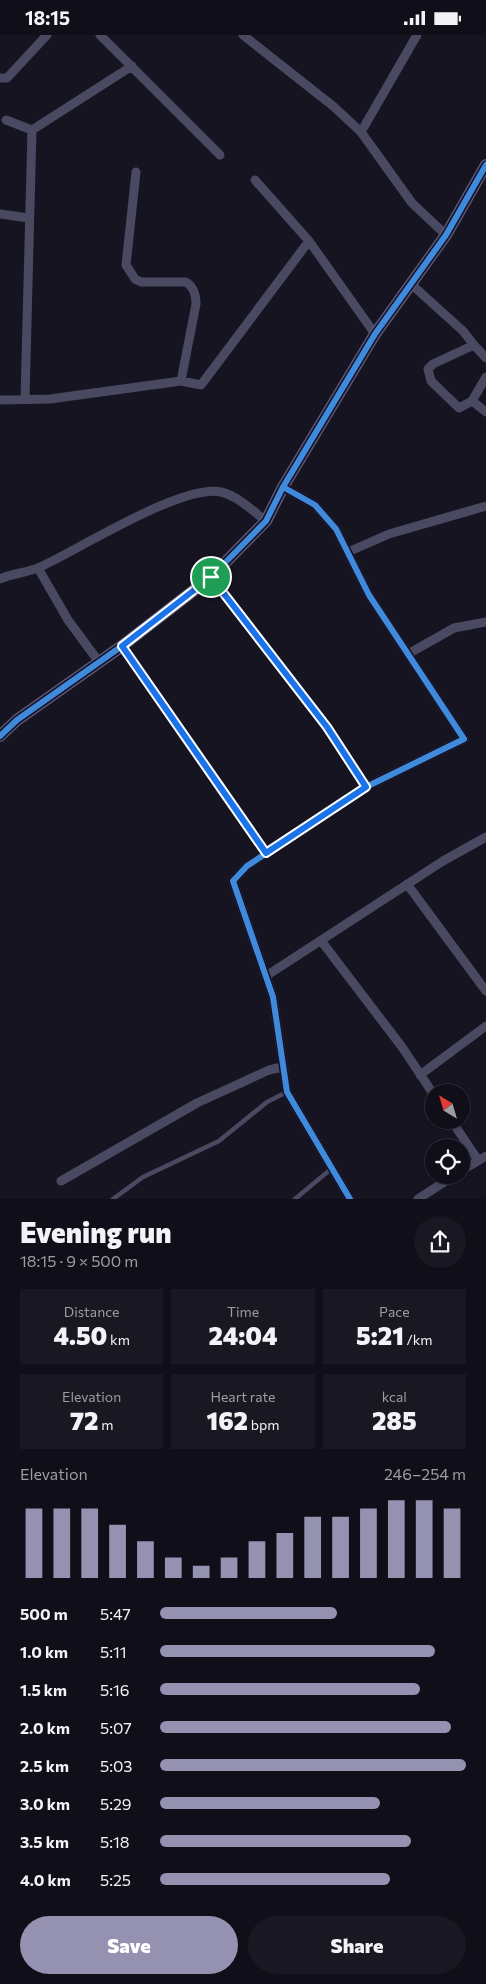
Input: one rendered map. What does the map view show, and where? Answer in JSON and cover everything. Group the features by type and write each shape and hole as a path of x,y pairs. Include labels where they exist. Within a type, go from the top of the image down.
{"street":[{"path":"0,78 7,78 47,35"},
{"path":"100,35 220,155"},
{"path":"243,35 333,106 361,132 412,203 446,235"},
{"path":"361,132 417,35"},
{"path":"32,131 132,66"},
{"path":"6,120 32,131"},
{"path":"25,399 32,131"},
{"path":"0,736 17,720 122,646 211,577 266,521 283,487 375,334 446,235 486,165"},
{"path":"136,171 126,265 135,279 141,281 186,282 191,285 196,296 180,381"},
{"path":"255,180 309,241 375,334"},
{"path":"0,214 29,218"},
{"path":"0,400 50,399 180,381 201,385 309,241"},
{"path":"411,284 463,331 486,358"},
{"path":"474,345 433,363 428,369 431,381 452,403 460,408 472,401 486,377"},
{"path":"472,401 486,412"},
{"path":"283,487 315,505 336,529 369,595 464,739 366,787 247,866 233,881 273,997 287,1092 350,1199"},
{"path":"0,579 18,572 38,568 87,541 193,494 222,492 243,503 266,521"},
{"path":"348,552 389,534 486,505"},
{"path":"38,568 68,620 99,662"},
{"path":"211,577 327,727 366,787"},
{"path":"408,654 454,628 486,622"},
{"path":"122,646 266,853"},
{"path":"266,976 322,942 407,884 486,837"},
{"path":"407,884 486,991"},
{"path":"322,942 426,1084"},
{"path":"420,1075 486,1026"},
{"path":"61,1181 197,1103 269,1070 282,1067"},
{"path":"458,1129 482,1158 470,1165"},
{"path":"418,1199 441,1184"}],"lane":[{"path":"113,1199 143,1177 212,1145 267,1102 287,1092"},
{"path":"295,1199 331,1169"}],"cycle path":[{"path":"0,736 17,720 122,646 211,577 266,521 283,487 375,334 446,235 486,165"},
{"path":"283,487 315,505 336,529 369,595 464,739 366,787 247,866 233,881 273,997 287,1092 350,1199"}],"route":[{"path":"211,577 327,727 366,787 266,853 122,646 211,577"}]}
